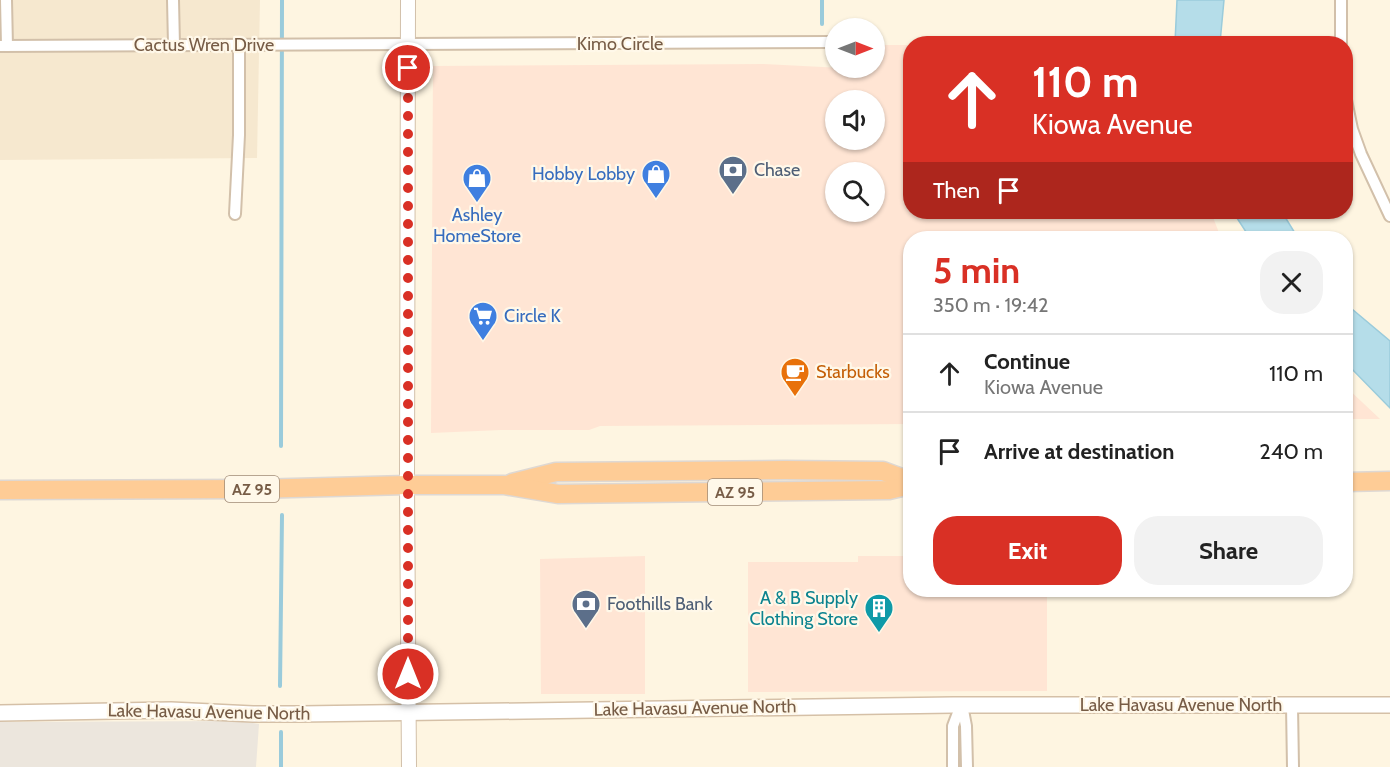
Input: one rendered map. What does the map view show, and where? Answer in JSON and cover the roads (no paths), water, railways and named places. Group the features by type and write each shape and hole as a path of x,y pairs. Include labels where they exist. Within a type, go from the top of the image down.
{"highway":[{"name":"AZ 95","path":"0,490 504,485 556,472 883,471 903,480"},
{"path":"1353,482 1390,481"}],"main road":[{"name":"Lake Havasu Avenue North","path":"0,713 171,710 253,714 962,705 1390,705"}],"street":[{"path":"3,46 6,0"},
{"path":"173,0 174,45"},
{"path":"408,0 409,767"},
{"path":"1341,0 1341,36"},
{"name":"Kimo Circle","path":"408,45 825,42"},
{"path":"235,214 239,135 239,45"},
{"name":"Cactus Wren Drive","path":"3,46 408,45"},
{"path":"1353,132 1390,216"},
{"path":"953,767 953,726 962,705"},
{"path":"962,705 966,726 966,767"},
{"path":"1292,706 1293,767"}],"water":[{"path":"1177,0 1224,0 1221,36 1175,36"},
{"path":"1238,219 1286,219 1294,231 1245,231"},
{"path":"1353,310 1390,341 1390,408 1353,370"}],"waterway":[{"path":"281,446 282,0"},
{"path":"822,0 822,24"},
{"path":"280,686 282,515"},
{"path":"281,732 281,767"}],"place":[{"name":"Chase","path":"733,196"},
{"name":"Hobby Lobby","path":"656,200"},
{"name":"Ashley HomeStore","path":"477,204"},
{"name":"Circle K","path":"483,342"},
{"name":"Starbucks","path":"795,398"},
{"name":"Foothills Bank","path":"586,630"},
{"name":"A & B Supply Clothing Store","path":"879,634"}]}
